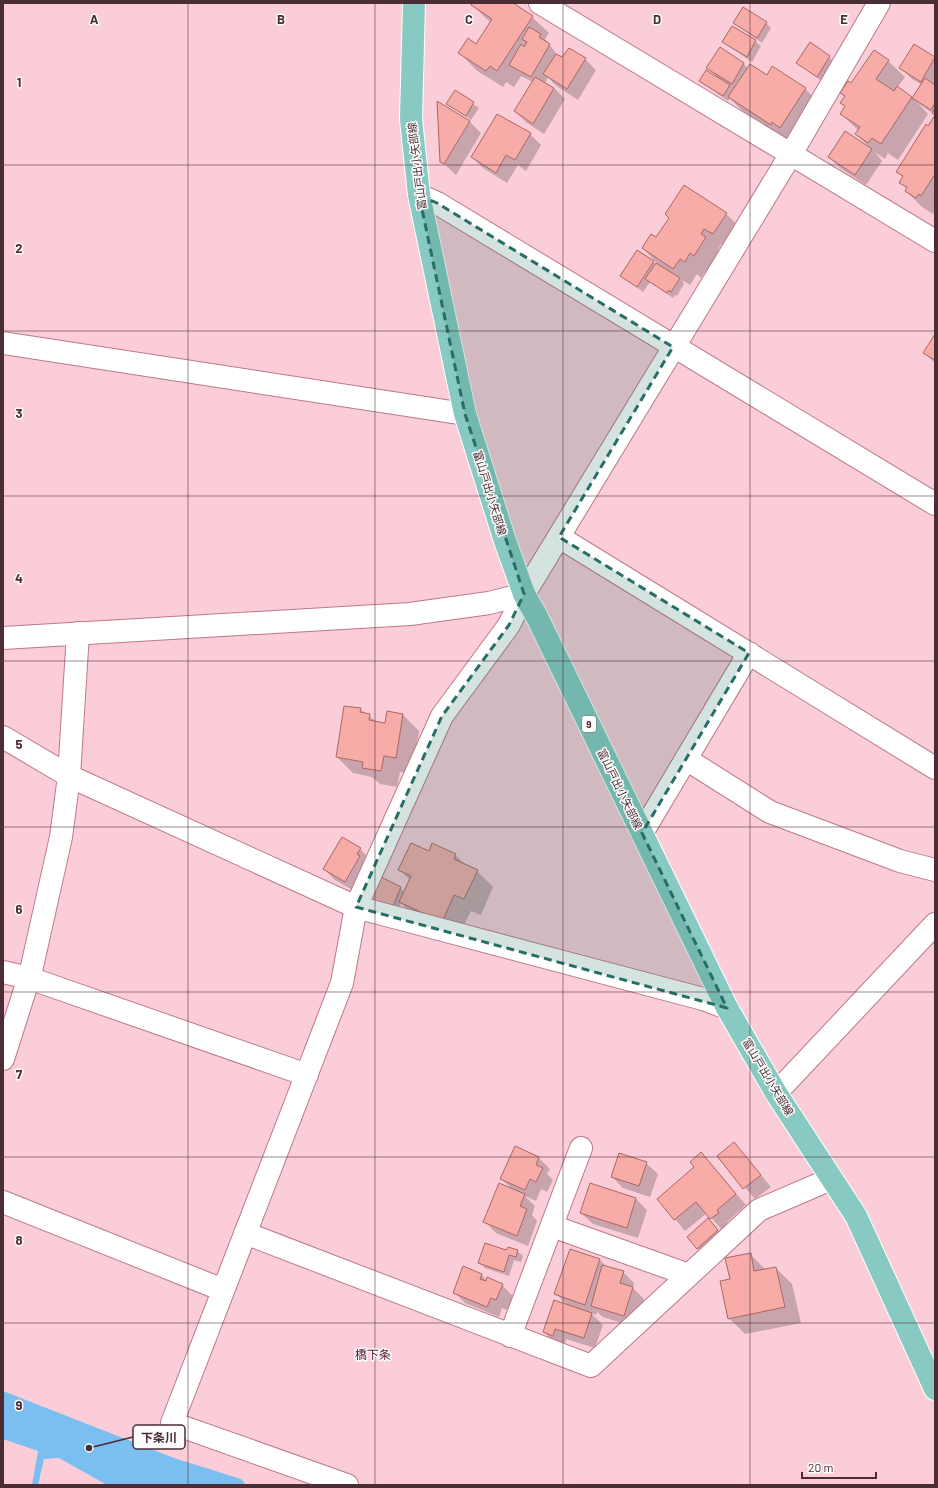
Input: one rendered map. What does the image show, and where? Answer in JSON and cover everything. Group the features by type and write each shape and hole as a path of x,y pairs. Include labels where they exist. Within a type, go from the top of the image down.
{"main road":[{"name":"富山戸出小矢部線","path":"414,3 411,119 419,196 465,414 505,542 524,594 727,1008 776,1093 856,1216 935,1389"}],"street":[{"path":"540,3 935,241"},
{"path":"347,1485 172,1423 342,983 356,907 442,716 508,625 524,594 791,154 880,3"},
{"path":"419,196 437,203 935,504"},
{"path":"3,343 465,414"},
{"path":"559,537 935,768"},
{"path":"3,638 410,614 489,603 524,594"},
{"path":"3,1059 29,978 60,837 69,776 78,633"},
{"path":"642,833 749,653"},
{"path":"3,737 69,776 356,907 695,997 727,1008"},
{"path":"686,758 770,812 900,861 935,870"},
{"path":"776,1093 935,924"},
{"path":"3,972 29,978 306,1075"},
{"path":"510,1336 581,1148"},
{"path":"245,1233 591,1366 759,1210 831,1179"},
{"path":"3,1202 223,1290"},
{"path":"552,1226 689,1275"}],"highlighted area":[{"path":"419,195 437,203 673,347 559,537 749,653 642,833 727,1008 356,907 442,716 509,625 524,594 465,414"}],"water":[{"path":"3,1391 174,1458 241,1479 246,1485 107,1485 59,1458 44,1459 38,1485 32,1485 38,1451 3,1439"}],"building":[{"path":"472,3 513,3 533,16 497,71 490,66 486,71 458,53 468,38 476,44 492,19 471,5"},
{"path":"743,7 767,22 757,38 733,23"},
{"path":"732,26 756,40 747,57 722,42"},
{"path":"529,27 541,34 539,37 550,44 531,77 509,65 521,44 524,47 527,42 522,39"},
{"path":"810,42 830,56 817,77 796,63"},
{"path":"914,44 935,57 921,82 899,68"},
{"path":"720,47 744,63 732,84 706,68"},
{"path":"569,48 586,58 567,89 543,74 556,54 562,57"},
{"path":"874,50 889,60 876,79 894,91 897,86 912,97 881,144 872,138 868,143 855,134 860,127 840,114 845,106 840,103 845,96 840,93 848,81 851,83"},
{"path":"750,64 767,75 772,66 806,88 780,128 772,122 771,125 728,97"},
{"path":"706,70 730,85 723,96 699,81"},
{"path":"535,77 554,88 533,124 514,111"},
{"path":"925,78 935,85 935,103 931,110 912,98"},
{"path":"455,90 474,102 466,116 446,104"},
{"path":"437,101 470,121 444,164 440,162"},
{"path":"935,108 935,115 932,113"},
{"path":"497,114 531,133 515,160 506,155 496,173 471,157"},
{"path":"935,115 935,174 921,196 919,194 916,198 905,191 907,187 899,183 903,176 896,172 926,124 928,126"},
{"path":"845,131 872,149 855,175 828,157"},
{"path":"684,185 727,213 713,234 704,229 701,234 706,237 694,256 690,253 685,262 680,259 673,269 642,248 651,234 656,237 669,218 665,214"},
{"path":"637,250 654,261 637,287 620,276"},
{"path":"656,263 680,278 671,292 669,290 667,293 645,279"},
{"path":"935,334 935,360 923,353"},
{"path":"344,706 361,708 360,712 370,714 369,720 385,723 387,711 403,714 396,758 384,756 381,771 362,768 363,762 336,757"},
{"path":"342,837 361,848 357,854 360,856 345,882 323,869"},
{"path":"411,843 429,851 432,843 456,854 454,859 478,870 464,899 454,895 442,922 399,902 411,876 398,870"},
{"path":"381,877 401,887 392,909 370,900"},
{"path":"734,1142 761,1175 743,1189 717,1156"},
{"path":"515,1146 539,1157 536,1165 543,1168 536,1182 530,1179 525,1190 500,1179"},
{"path":"701,1152 736,1194 717,1210 719,1213 710,1219 696,1202 674,1220 657,1199 694,1167 690,1162"},
{"path":"619,1153 647,1162 639,1186 611,1177"},
{"path":"499,1183 525,1194 520,1206 527,1209 517,1236 483,1222"},
{"path":"590,1183 636,1198 627,1228 580,1213"},
{"path":"708,1218 718,1230 697,1249 687,1237"},
{"path":"485,1243 506,1250 508,1247 518,1250 516,1257 509,1255 504,1272 478,1263"},
{"path":"570,1249 600,1259 585,1305 554,1294"},
{"path":"751,1253 754,1271 776,1267 785,1307 728,1319 720,1281 730,1279 725,1258"},
{"path":"602,1265 624,1271 620,1283 633,1287 624,1316 591,1306"},
{"path":"463,1266 482,1274 480,1279 486,1281 487,1277 503,1284 496,1300 491,1298 487,1307 453,1293"},
{"path":"554,1300 592,1313 584,1338 555,1329 553,1336 543,1332"}],"place":[{"name":"下条川","path":"89,1448"}],"district":[{"name":"橋下条","path":"373,1355"}]}
